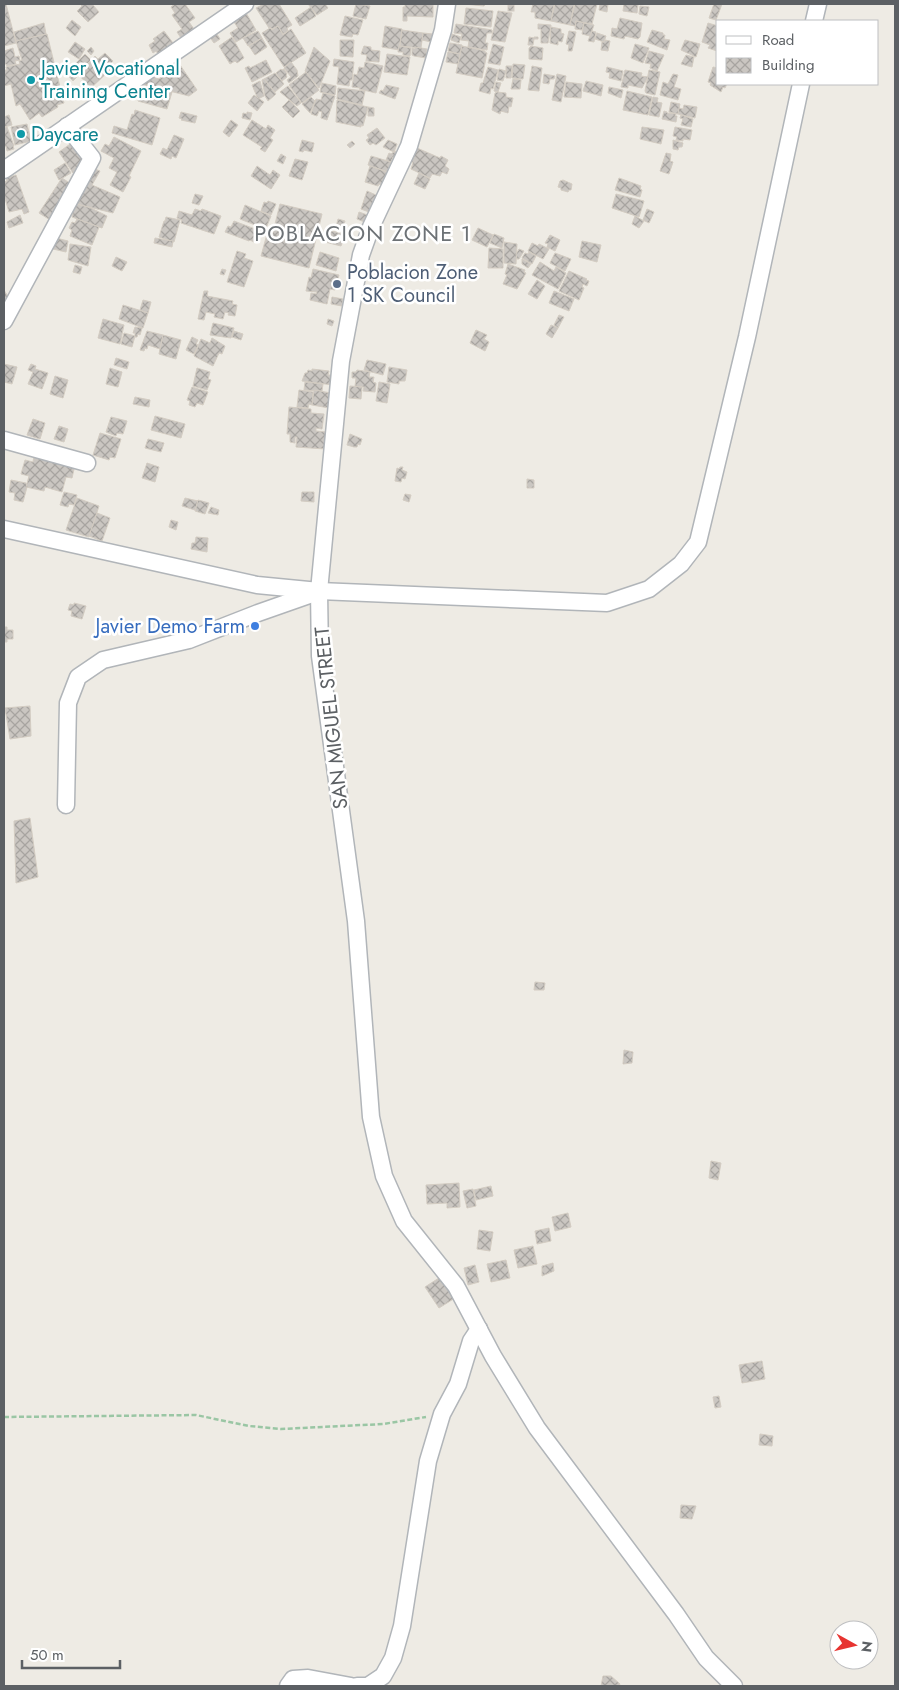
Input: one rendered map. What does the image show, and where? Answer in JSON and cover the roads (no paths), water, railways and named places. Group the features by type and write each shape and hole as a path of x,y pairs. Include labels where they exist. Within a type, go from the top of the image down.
{"street":[{"name":"SAN MIGUEL STREET","path":"447,4 441,38 409,146 371,227 361,255 341,361 319,591 320,656 356,921 371,1117 384,1176 404,1221 456,1286 492,1356 537,1428 676,1614 706,1658 734,1686"},
{"path":"814,20 818,4"},
{"path":"4,170 239,5"},
{"path":"4,529 256,585 319,591 607,603 649,589 681,564 698,542 747,336 801,85"},
{"path":"4,321 92,158 67,126"},
{"path":"4,440 88,462"},
{"path":"66,805 68,703 78,677 103,660 190,640 319,591"},
{"path":"357,1686 368,1686 383,1676 393,1658 402,1626 428,1461 442,1414 458,1384 471,1341 479,1329"},
{"path":"288,1686 293,1679 308,1678 351,1686"}],"place":[{"name":"Javier Vocational Training Center","path":"31,80"},
{"name":"Daycare","path":"21,134"},
{"name":"Poblacion Zone 1 SK Council","path":"337,284"},
{"name":"Javier Demo Farm","path":"255,626"}],"district":[{"name":"POBLACION ZONE 1","path":"363,233"}]}
